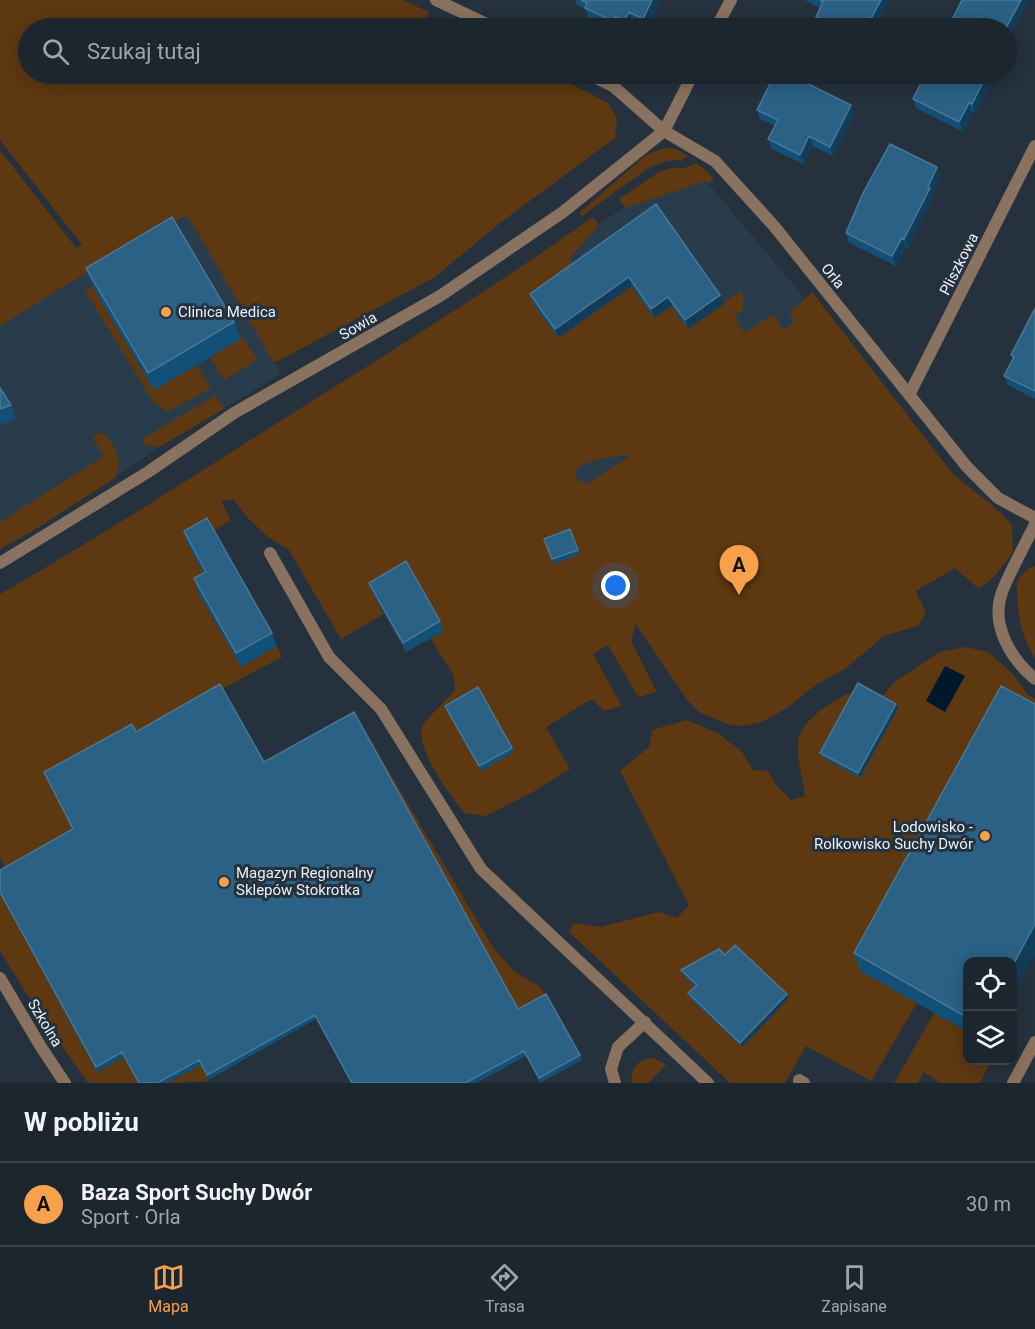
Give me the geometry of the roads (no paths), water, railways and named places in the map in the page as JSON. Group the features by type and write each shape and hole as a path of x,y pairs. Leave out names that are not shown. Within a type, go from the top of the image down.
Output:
{"street":[{"path":"436,0 474,18"},
{"path":"721,18 731,0"},
{"name":"Orla","path":"609,84 664,132 715,161 774,226 975,475 998,498 1035,518"},
{"name":"Sowia","path":"0,563 148,472 234,413 440,296 563,212 664,132 688,84"},
{"name":"Pliszkowa","path":"909,395 1035,146"},
{"path":"1035,524 1001,594 999,623 1006,644 1025,671 1035,679"},
{"path":"270,552 329,657 381,709 481,869 708,1083"},
{"name":"Szkolna","path":"0,978 65,1083"},
{"path":"615,1083 611,1069 618,1047 645,1022"},
{"path":"1014,1083 1035,1042"}],"place":[{"name":"Clinica Medica","path":"166,312"},
{"name":"Baza Sport Suchy Dwór","path":"739,595"},
{"name":"Lodowisko - Rolkowisko Suchy Dwór","path":"985,836"},
{"name":"Magazyn Regionalny Sklepów Stokrotka","path":"224,882"}]}
